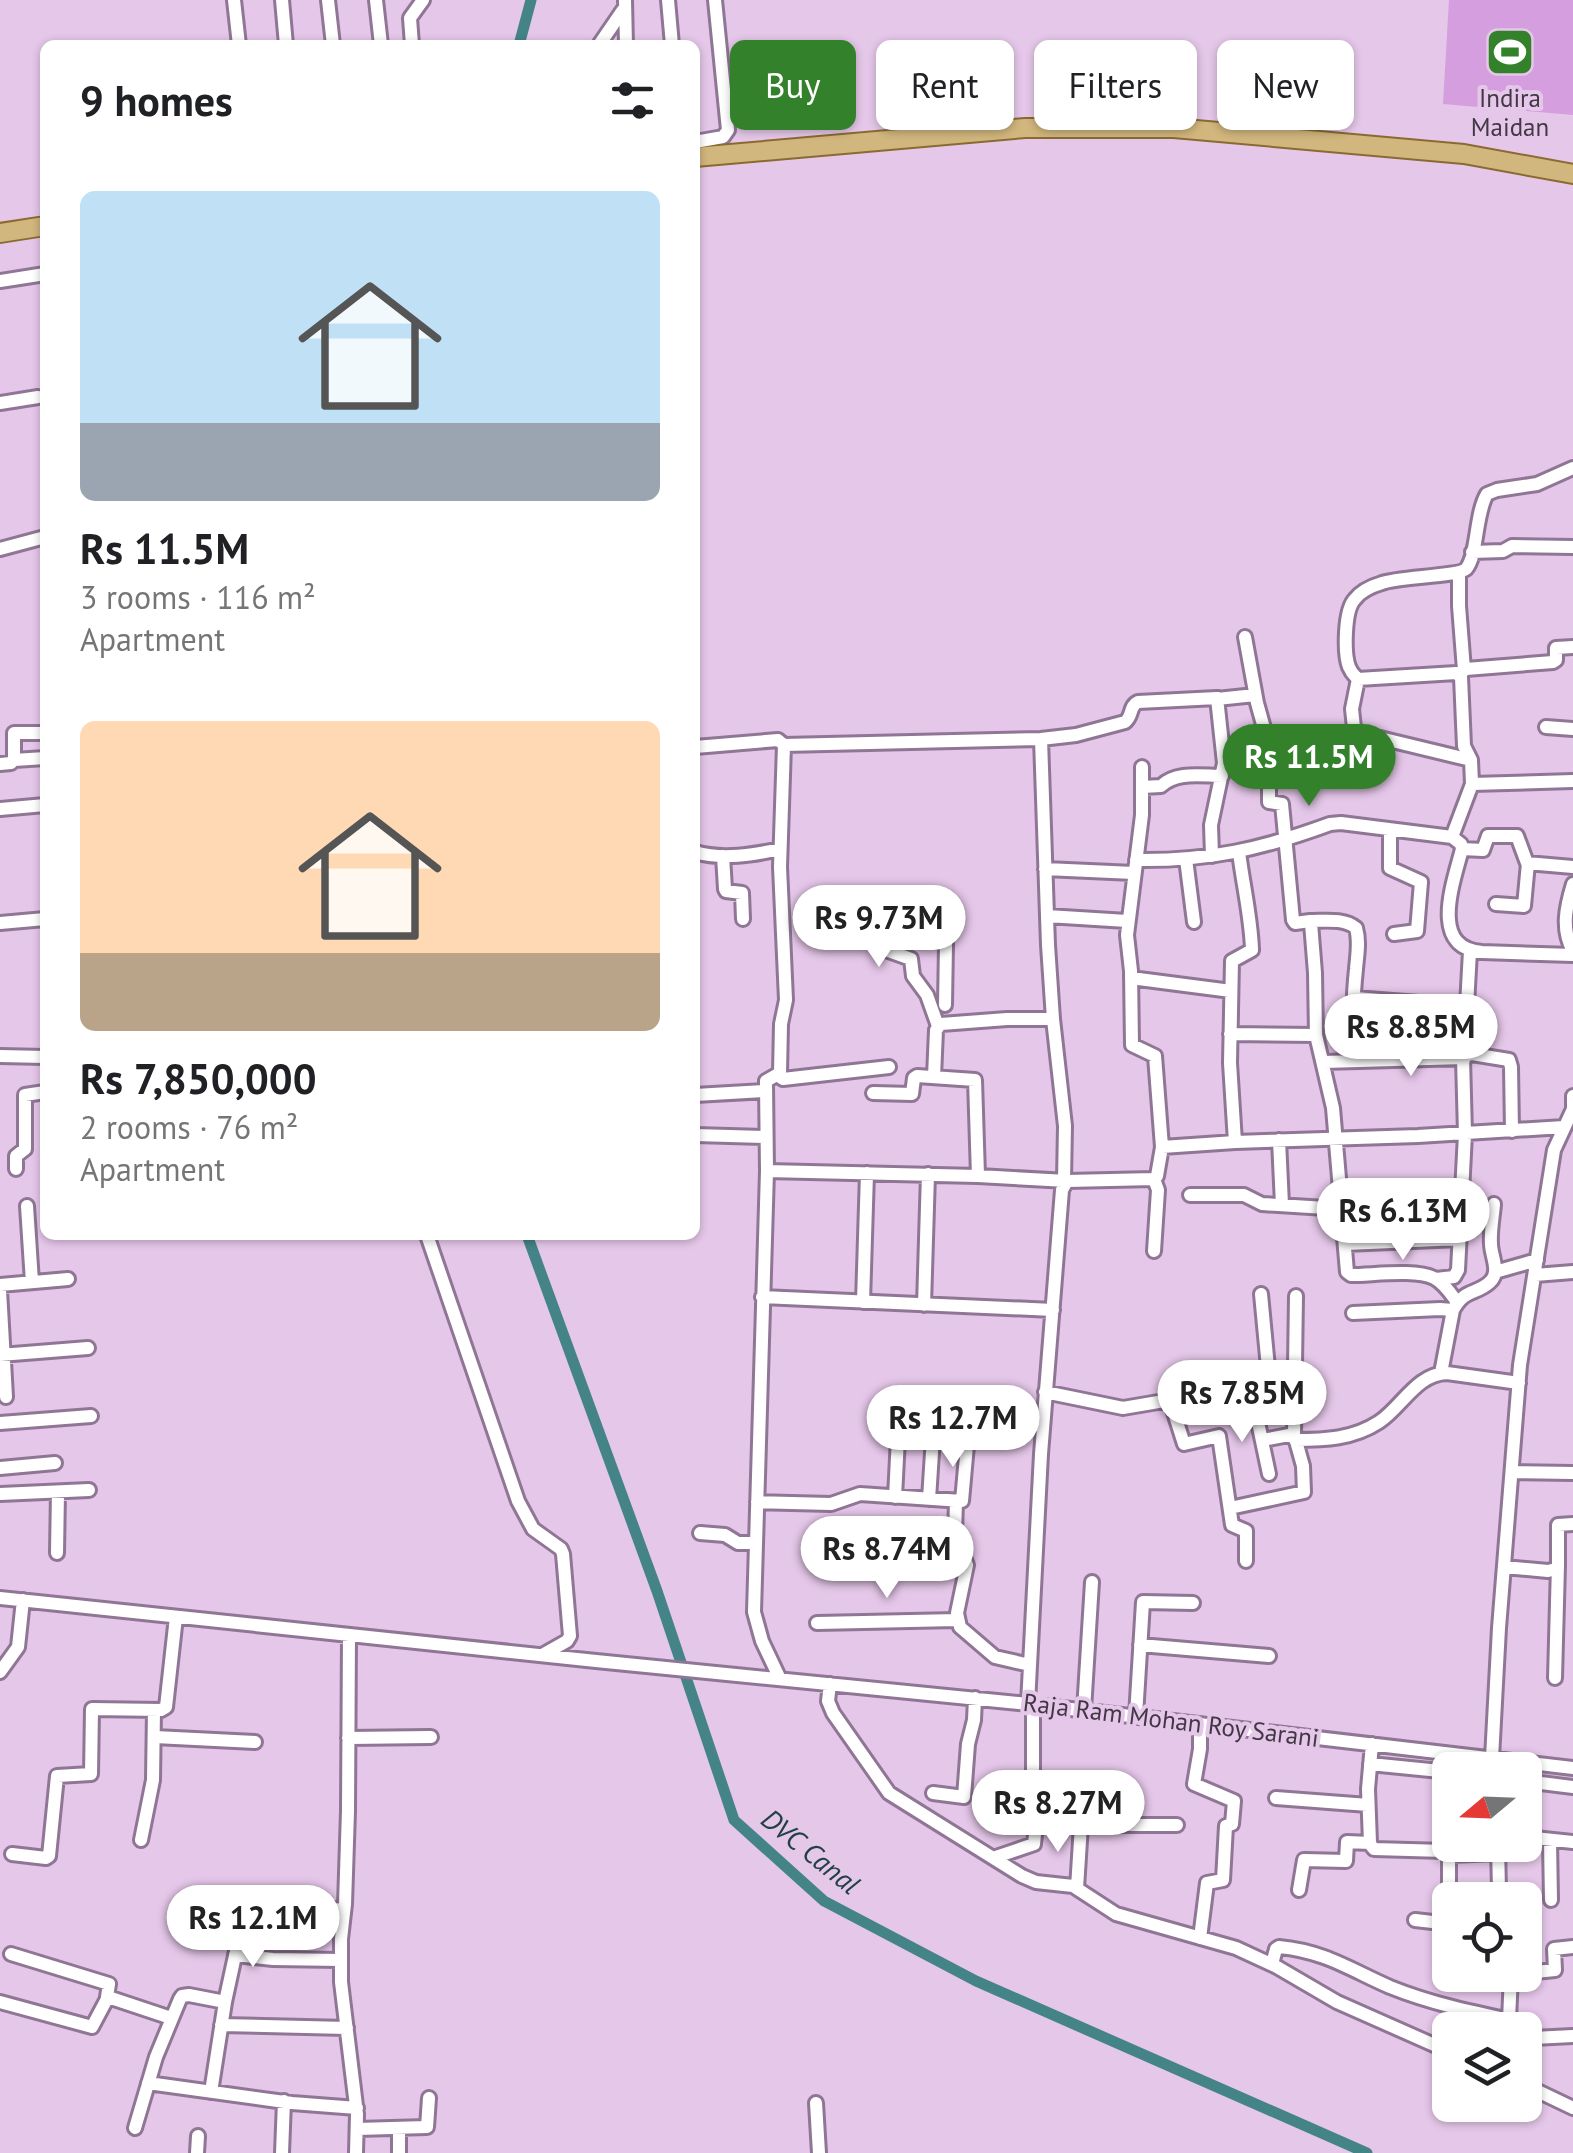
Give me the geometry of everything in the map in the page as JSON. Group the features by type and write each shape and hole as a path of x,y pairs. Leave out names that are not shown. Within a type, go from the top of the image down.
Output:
{"main road":[{"path":"700,157 1025,128 1174,128 1464,154 1573,174"},
{"path":"0,233 40,227"}],"street":[{"path":"234,0 238,40"},
{"path":"282,0 286,40"},
{"path":"328,0 332,40"},
{"path":"376,0 380,40"},
{"path":"412,40 410,18 423,0"},
{"path":"668,0 672,40"},
{"path":"700,141 718,139 727,135 728,130 715,0"},
{"path":"602,40 625,4"},
{"path":"625,4 626,40"},
{"path":"0,282 40,275"},
{"path":"0,403 38,397"},
{"path":"1355,737 1352,709 1358,680 1347,659 1347,618 1354,598 1400,578 1459,573 1467,567 1487,494 1537,484 1573,468"},
{"path":"0,550 40,538"},
{"path":"1472,552 1503,551 1515,546 1573,547"},
{"path":"1452,837 1472,784 1471,760 1464,746 1459,573"},
{"path":"1244,637 1270,746 1270,802 1282,804 1293,920 1340,921 1356,928 1356,1030 1366,1059"},
{"path":"1358,680 1553,662 1556,648 1573,647"},
{"path":"700,747 778,740 784,745 1041,740 1125,722 1138,702 1255,695"},
{"path":"1212,856 1212,812 1224,763 1218,699"},
{"path":"1546,727 1573,729"},
{"path":"40,734 14,733 7,762 40,759"},
{"path":"1311,738 1391,740 1471,760"},
{"path":"996,1857 1034,1844 1036,1825 1030,1665 1046,1392 1062,1190 1066,1180 1047,916 1041,740"},
{"path":"774,1678 754,1612 767,1171 766,1081 780,1073 781,1024 786,1000 780,849 784,745"},
{"path":"1142,768 1142,816 1127,921 1132,1045 1155,1056 1162,1147 1154,1179 1158,1190 1154,1251"},
{"path":"1142,787 1161,786 1175,777 1222,776"},
{"path":"1472,784 1573,781"},
{"path":"0,808 40,805"},
{"path":"1046,868 1135,867 1239,852 1330,824 1452,837 1462,849 1448,919 1458,942 1470,951 1573,954 1565,916 1573,884"},
{"path":"1390,830 1390,868 1421,882 1416,933 1394,934"},
{"path":"1462,849 1483,850 1488,836 1517,836 1528,864 1525,905 1496,904"},
{"path":"700,854 723,856 780,849"},
{"path":"1235,1142 1230,1034 1232,961 1252,950 1239,852"},
{"path":"723,856 726,890 742,893 744,919"},
{"path":"1186,859 1194,922"},
{"path":"1528,864 1573,867"},
{"path":"1047,916 1127,921"},
{"path":"0,923 40,919"},
{"path":"1310,921 1316,1035 1336,1138 1347,1272 1351,1275 1414,1274 1436,1279 1457,1275 1470,951"},
{"path":"884,942 886,950 911,959 912,976 927,995 938,1026 934,1078"},
{"path":"945,1006 946,944"},
{"path":"1131,978 1231,991"},
{"path":"1354,998 1444,1005"},
{"path":"938,1026 995,1019 1053,1019"},
{"path":"1230,1034 1316,1035"},
{"path":"1324,1062 1472,1054 1509,1060 1512,1131"},
{"path":"0,1056 40,1058"},
{"path":"777,1076 783,1079 888,1067"},
{"path":"874,1093 912,1094 916,1077 976,1081 978,1176"},
{"path":"700,1095 766,1091"},
{"path":"16,1168 17,1154 26,1150 25,1095 40,1093"},
{"path":"1492,1752 1519,1383 1554,1150 1572,1109 1573,1096"},
{"path":"1162,1147 1564,1127"},
{"path":"700,1135 766,1137"},
{"path":"1280,1140 1282,1205"},
{"path":"767,1171 1154,1179"},
{"path":"863,1302 867,1173"},
{"path":"924,1304 928,1174"},
{"path":"1190,1195 1244,1195 1258,1203 1342,1209"},
{"path":"1440,1373 1455,1306 1468,1293 1490,1282 1495,1272 1491,1243 1494,1204"},
{"path":"27,1206 32,1282"},
{"path":"429,1240 518,1501 533,1530 563,1554 570,1636 542,1656"},
{"path":"1344,1244 1460,1240"},
{"path":"1495,1272 1536,1267 1573,1272"},
{"path":"6,1397 0,1287 68,1278"},
{"path":"1436,1279 1455,1306"},
{"path":"1261,1294 1269,1378"},
{"path":"1230,1508 1304,1492 1303,1466 1294,1437 1296,1296"},
{"path":"762,1298 1053,1310"},
{"path":"1353,1313 1455,1306"},
{"path":"2,1355 88,1348"},
{"path":"1171,1403 1210,1390 1293,1374"},
{"path":"1262,1440 1333,1439 1367,1429 1435,1374 1519,1383"},
{"path":"1046,1392 1123,1408 1168,1400 1184,1444 1219,1436 1233,1527 1246,1531 1246,1561"},
{"path":"1255,1408 1269,1474"},
{"path":"0,1423 91,1416"},
{"path":"757,1502 831,1504 860,1494 964,1500 968,1434"},
{"path":"895,1496 898,1438"},
{"path":"929,1499 933,1438"},
{"path":"0,1468 54,1463"},
{"path":"1512,1472 1573,1473"},
{"path":"0,1494 89,1490"},
{"path":"57,1553 58,1492"},
{"path":"956,1501 954,1534 967,1565 958,1620 964,1632 995,1657 1030,1665"},
{"path":"1555,1678 1558,1524 1573,1524"},
{"path":"700,1533 724,1535 736,1543 755,1543"},
{"path":"1504,1567 1553,1571 1558,1565"},
{"path":"1084,1710 1092,1582"},
{"name":"Raja Ram Mohan Roy Sarani","path":"0,1598 975,1698 1441,1752"},
{"path":"0,1672 18,1648 24,1600"},
{"path":"1136,1716 1143,1602 1193,1603"},
{"path":"12,1854 48,1856 57,1776 90,1775 93,1708 166,1707 176,1617"},
{"path":"816,1624 958,1620"},
{"path":"349,1635 341,1960 356,2108 356,2153"},
{"path":"1140,1646 1269,1656"},
{"path":"830,1684 828,1701 833,1713 884,1788 1036,1882 1077,1888 1116,1914 1236,1948 1337,2002 1432,2044"},
{"path":"932,1793 964,1797 975,1698"},
{"path":"141,1840 154,1780 154,1710"},
{"path":"1200,1724 1194,1784 1234,1801 1232,1824 1226,1826 1223,1880 1208,1883 1200,1938"},
{"path":"154,1737 255,1742"},
{"path":"348,1738 430,1737"},
{"path":"1372,1744 1370,1844 1374,1849 1432,1850"},
{"path":"1370,1764 1432,1770"},
{"name":"Raja Ram Mohan Roy Sarani","path":"1542,1764 1573,1768"},
{"path":"1542,1782 1573,1787"},
{"path":"1276,1798 1368,1804"},
{"path":"1077,1888 1081,1824"},
{"path":"1036,1825 1177,1825"},
{"path":"1542,1840 1573,1842"},
{"path":"1550,1842 1551,1900"},
{"path":"1299,1890 1304,1860 1345,1862 1346,1843 1370,1844"},
{"path":"210,2092 244,1908 250,1902 344,1910"},
{"path":"1416,1920 1432,1922"},
{"path":"1542,1971 1555,1970 1554,1948 1573,1947"},
{"path":"1272,1964 1278,1948 1295,1949 1349,1966 1432,2001 1477,2012"},
{"path":"0,2002 92,2027 110,1984 11,1954"},
{"path":"235,1955 341,1960"},
{"path":"107,1996 172,2018"},
{"path":"135,2128 182,1996 224,2002"},
{"path":"221,2025 347,2028"},
{"path":"1542,2038 1573,2036"},
{"path":"148,2083 356,2108"},
{"path":"1542,2093 1573,2108"},
{"path":"356,2129 428,2126 429,2098"},
{"path":"282,2153 284,2102"},
{"path":"816,2103 819,2153"},
{"path":"398,2128 399,2153"},
{"path":"198,2136 198,2153"}],"shaded area":[{"name":"Indira Maidan","path":"1449,0 1573,0 1573,115 1443,104"}],"waterway":[{"name":"DVC Canal","path":"520,40 531,0"},
{"name":"DVC Canal","path":"529,1240 657,1591 734,1820 824,1901 976,1981 1367,2153"}],"place":[{"name":"Indira Maidan","path":"1510,52"}]}
